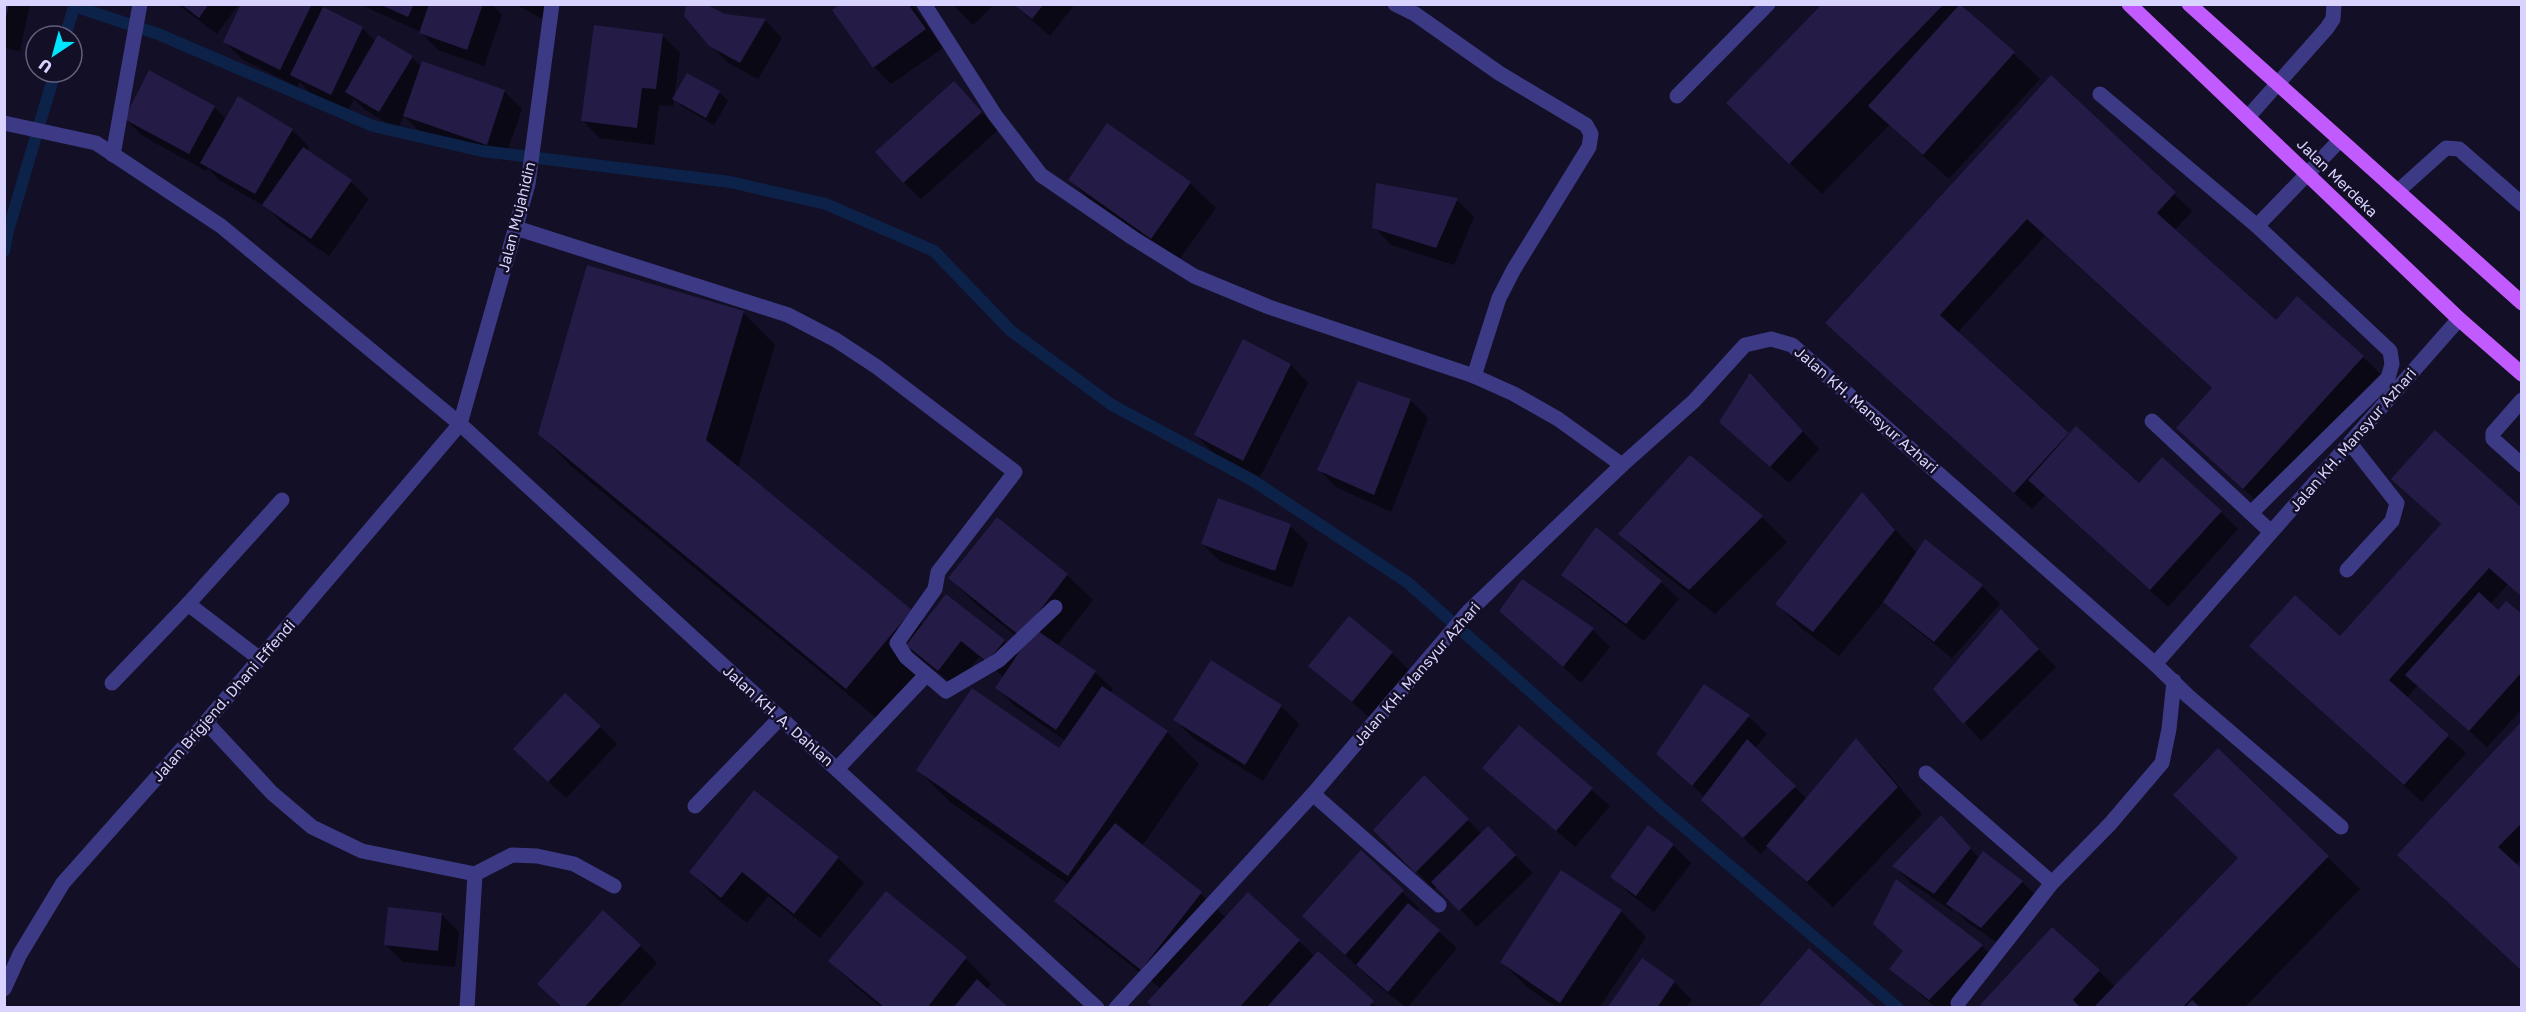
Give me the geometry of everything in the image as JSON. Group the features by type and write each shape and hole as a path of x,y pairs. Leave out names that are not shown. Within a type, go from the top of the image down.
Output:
{"main road":[{"name":"Jalan Merdeka","path":"2129,4 2459,319 2522,374"},
{"name":"Jalan Merdeka","path":"2189,4 2522,303"}],"street":[{"path":"113,155 140,4"},
{"name":"Jalan Mujahidin","path":"460,424 528,184 552,4"},
{"path":"924,4 994,115 1041,175 1133,238 1194,276 1269,307 1474,376 1514,394 1558,419 1622,465"},
{"path":"1395,4 1415,14 1499,73 1586,125 1591,134 1589,147 1514,269 1499,298 1474,376"},
{"path":"1677,96 1768,4"},
{"path":"2247,117 2327,28 2333,19 2334,4"},
{"path":"2100,94 2257,226 2390,351 2392,363 2388,378 2252,513"},
{"name":"Jalan KH. A. Dahlan","path":"4,123 96,143 221,226 460,424 1097,1008"},
{"path":"2257,226 2340,140"},
{"path":"2397,191 2446,148 2452,147 2459,149 2522,204"},
{"path":"516,228 788,315 836,340 877,367 1015,472 938,572 934,588 897,643 906,657 946,691 999,660 1055,607"},
{"name":"Jalan KH. Mansyur Azhari","path":"1116,1008 1313,794 1467,612 1694,400 1745,345 1770,339 1792,345 2155,664 2459,319"},
{"path":"2522,400 2493,433 2493,439 2522,465"},
{"path":"2152,421 2271,532"},
{"name":"Jalan Brigjend. Dhani Effendi","path":"4,989 20,954 63,883 206,722 460,424"},
{"path":"2347,570 2392,521 2397,503 2350,443"},
{"path":"112,683 188,604 282,500"},
{"path":"188,604 260,659"},
{"path":"2155,664 2188,696 2341,827"},
{"path":"837,769 926,675"},
{"path":"1958,1003 2052,883 2110,824 2162,763 2169,729 2174,681"},
{"path":"695,806 780,718"},
{"path":"206,722 272,793 312,827 362,851 475,874 512,855 537,856 574,864 614,885"},
{"path":"1926,773 2052,883"},
{"path":"1313,794 1439,905"},
{"path":"467,1008 475,874"}],"building":[{"path":"4,4 9,4 5,21 4,21"},
{"path":"181,4 209,4 199,18"},
{"path":"241,4 312,4 280,70 223,42"},
{"path":"379,4 414,4 408,17"},
{"path":"429,4 483,4 467,50 419,33"},
{"path":"840,4 908,4 926,29 873,68 832,10"},
{"path":"1013,4 1044,4 1032,19"},
{"path":"1822,4 1944,4 1789,164 1726,103"},
{"path":"1960,4 2015,52 1923,155 1868,106"},
{"path":"686,5 707,5 725,14 766,19 740,63 709,46 684,16"},
{"path":"323,7 363,27 331,95 290,75"},
{"path":"594,25 663,34 656,89 642,88 637,128 581,121"},
{"path":"378,35 413,56 379,112 345,92"},
{"path":"422,61 505,90 487,145 403,116"},
{"path":"149,70 215,106 189,154 124,119"},
{"path":"687,73 720,91 706,118 672,99"},
{"path":"2051,75 2176,192 2157,213 2276,320 2297,296 2364,356 2243,489 2176,428 2212,388 2027,219 1940,315 2069,433 2014,493 1825,323"},
{"path":"954,81 982,112 903,183 875,152"},
{"path":"238,96 293,129 255,194 200,163"},
{"path":"1107,123 1191,182 1151,239 1068,180"},
{"path":"303,147 352,180 311,239 262,205"},
{"path":"1376,183 1458,198 1436,248 1372,228"},
{"path":"587,265 744,311 706,440 912,610 846,689 538,434"},
{"path":"1243,339 1291,364 1243,461 1194,435"},
{"path":"1750,373 1803,431 1770,467 1719,422"},
{"path":"1358,381 1411,399 1374,495 1317,470"},
{"path":"2076,426 2139,483 2162,457 2222,511 2150,590 2028,480"},
{"path":"2435,430 2522,508 2522,597 2489,568 2389,680 2449,735 2404,785 2249,646 2295,595 2340,636 2441,524 2391,479"},
{"path":"1690,455 1763,516 1689,590 1618,534"},
{"path":"1862,492 1895,530 1813,632 1775,604"},
{"path":"1218,498 1291,524 1275,571 1201,544"},
{"path":"997,517 1068,574 1020,636 948,578"},
{"path":"1596,527 1662,581 1626,624 1561,575"},
{"path":"1925,539 1983,585 1934,642 1883,602"},
{"path":"1522,579 1594,628 1563,667 1499,611"},
{"path":"2479,592 2498,610 2506,601 2522,614 2522,672 2469,731 2405,675"},
{"path":"946,594 1005,640 987,662 961,641 938,671 906,645"},
{"path":"2001,609 2039,649 1963,724 1933,689"},
{"path":"1349,616 1393,652 1352,702 1308,666"},
{"path":"1035,629 1096,671 1056,730 995,688"},
{"path":"1211,660 1282,705 1245,765 1173,720"},
{"path":"1704,684 1750,715 1692,786 1656,754"},
{"path":"1102,686 1168,731 1068,876 916,770 972,688 1059,748"},
{"path":"565,693 601,726 548,782 513,749"},
{"path":"2522,721 2522,823 2498,847 2522,869 2522,971 2397,855"},
{"path":"1519,725 1593,788 1556,831 1482,768"},
{"path":"1856,738 1898,787 1807,882 1766,846"},
{"path":"1747,739 1796,786 1743,838 1701,800"},
{"path":"2218,748 2329,856 2182,1008 2093,1008 2238,858 2173,795"},
{"path":"1424,775 1469,819 1415,873 1373,830"},
{"path":"754,790 839,857 794,914 742,872 721,898 689,872"},
{"path":"1941,815 1971,848 1934,894 1892,866"},
{"path":"1115,823 1202,892 1141,970 1054,901"},
{"path":"1648,825 1674,844 1636,896 1610,877"},
{"path":"1488,826 1516,855 1459,911 1431,882"},
{"path":"1361,850 1404,890 1345,955 1302,916"},
{"path":"1983,851 2023,881 1981,928 1946,904"},
{"path":"1561,870 1622,910 1560,1003 1500,962"},
{"path":"1896,879 1983,945 1929,1000 1889,969 1903,951 1873,924"},
{"path":"886,891 967,957 927,1008 885,1008 828,961"},
{"path":"1248,892 1300,940 1239,1008 1154,1008 1147,1002"},
{"path":"1408,903 1440,930 1388,992 1356,965"},
{"path":"388,907 442,913 438,951 384,945"},
{"path":"603,910 641,945 584,1008 563,1008 537,984"},
{"path":"2052,927 2100,970 2073,1000 2081,1008 1983,1008 1980,1005"},
{"path":"1809,948 1877,1008 1757,1008"},
{"path":"1318,951 1374,1001 1368,1008 1266,1008"},
{"path":"1642,958 1675,981 1657,1008 1607,1008"},
{"path":"977,979 1009,1008 953,1008"},
{"path":"2192,1000 2201,1008 2185,1008"}],"waterway":[{"path":"69,24 75,4"},
{"path":"74,6 158,34 373,126 482,151 730,182 826,204 934,251 1011,331 1112,405 1252,480 1407,582 1663,809 1898,1008"},
{"path":"4,251 51,84"}]}
